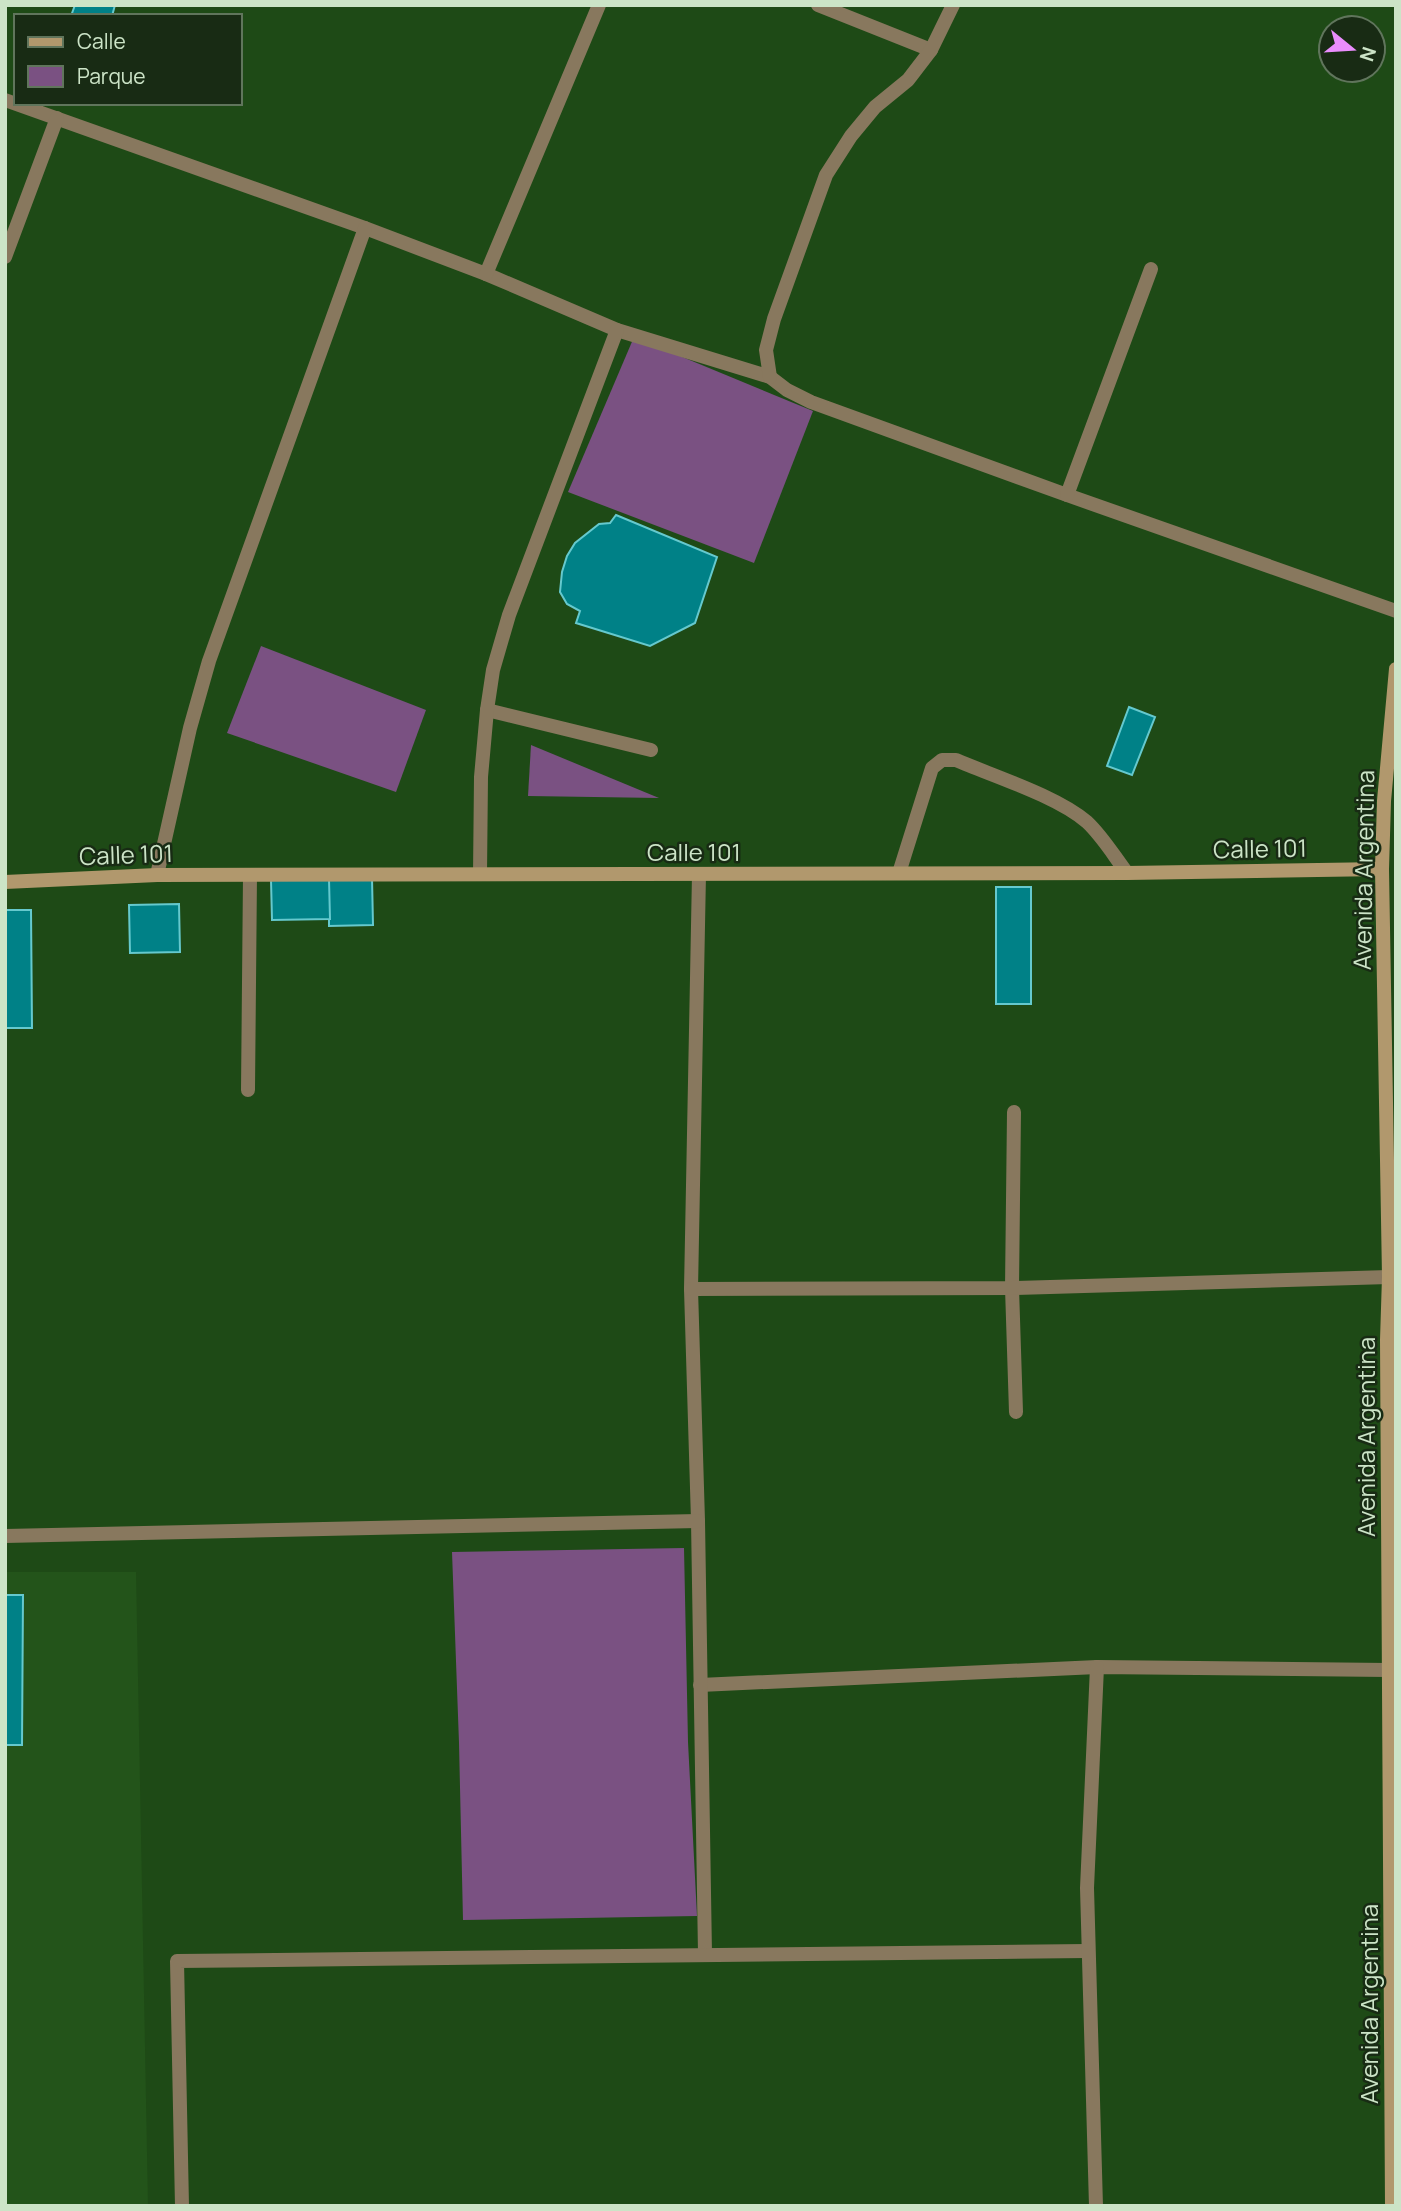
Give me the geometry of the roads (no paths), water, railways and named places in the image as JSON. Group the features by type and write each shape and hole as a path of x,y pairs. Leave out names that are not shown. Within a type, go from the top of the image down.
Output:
{"main road":[{"name":"Avenida Argentina","path":"1392,2206 1387,1340 1391,1117 1389,901 1382,869 1390,802 1396,669"},
{"name":"Calle 101","path":"5,882 157,875 1127,873 1382,869"}],"street":[{"path":"486,274 599,5"},
{"path":"818,5 931,50"},
{"path":"770,377 766,350 774,319 826,175 851,136 876,107 908,80 931,50 953,5"},
{"path":"19,105 365,228 486,274 617,330 770,377 811,402 1396,611"},
{"path":"5,257 57,118"},
{"path":"157,875 190,728 209,661 365,228"},
{"path":"1067,495 1151,269"},
{"path":"480,874 481,777 493,670 509,615 617,330"},
{"path":"487,710 651,750"},
{"path":"899,873 932,768 942,760 956,760 1062,805 1098,834 1127,873"},
{"path":"699,874 691,1289 698,1521 705,1954"},
{"path":"248,1090 250,875"},
{"path":"1014,1112 1012,1288 1016,1412"},
{"path":"691,1289 1012,1288 1389,1277"},
{"path":"5,1536 698,1521"},
{"path":"1096,2206 1087,1888 1097,1667"},
{"path":"700,1685 1097,1667 1388,1670"},
{"path":"182,2206 177,1961 1087,1951"}]}
